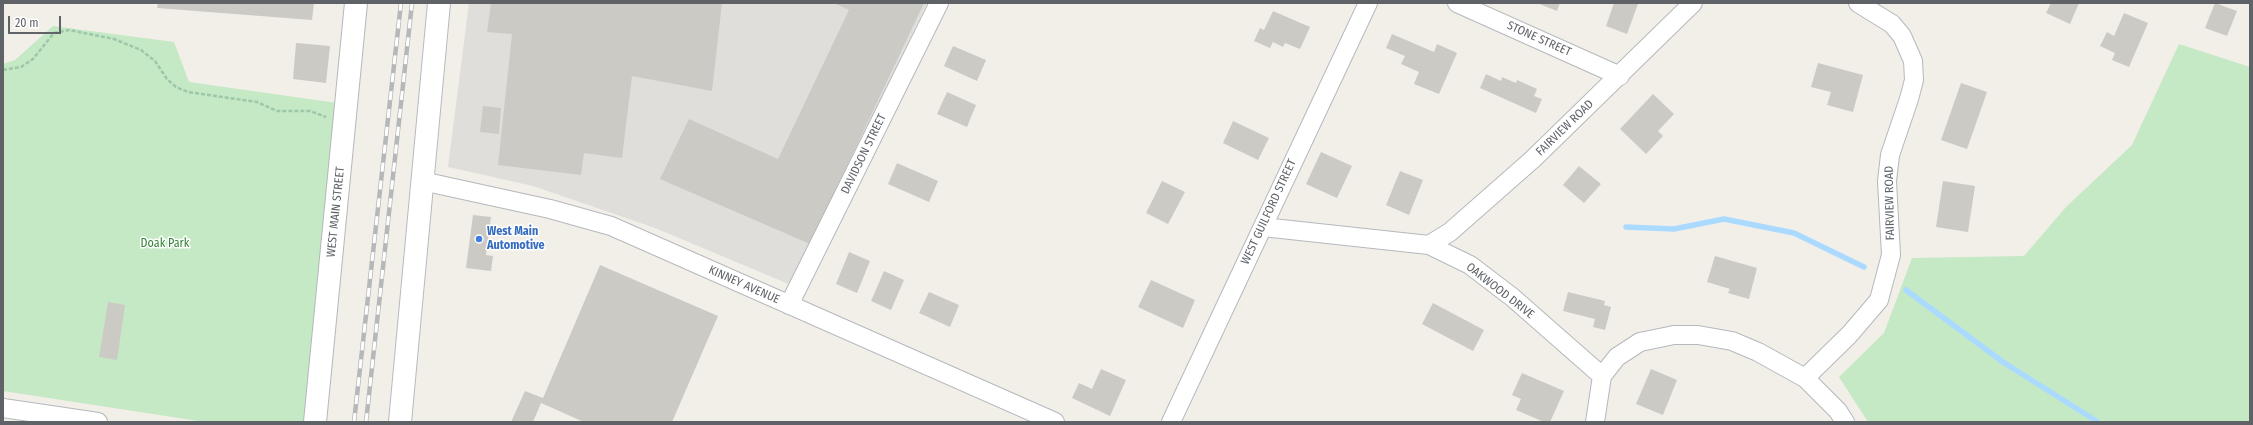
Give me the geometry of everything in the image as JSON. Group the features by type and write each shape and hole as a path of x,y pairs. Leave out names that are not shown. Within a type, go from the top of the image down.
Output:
{"street":[{"name":"WEST MAIN STREET","path":"315,422 356,3"},
{"path":"400,422 440,3"},
{"name":"DAVIDSON STREET","path":"789,306 939,3"},
{"name":"WEST GUILFORD STREET","path":"1171,422 1368,3"},
{"name":"STONE STREET","path":"1457,3 1620,76"},
{"name":"FAIRVIEW ROAD","path":"1429,245 1450,232 1533,159 1620,76 1693,3"},
{"name":"FAIRVIEW ROAD","path":"1805,378 1849,335 1879,300 1891,255 1887,181 1890,155 1909,100 1914,80 1913,61 1902,36 1892,24 1858,3"},
{"name":"KINNEY AVENUE","path":"422,181 550,209 611,226 789,306 1055,422"},
{"name":"OAKWOOD DRIVE","path":"1263,227 1429,245 1470,265 1512,297 1602,376"},
{"path":"1596,422 1602,376 1617,357 1640,342 1674,335 1698,335 1732,341 1758,352 1805,378 1838,411 1845,422"},
{"path":"3,408 98,422"}],"path":[{"path":"3,70 21,67 33,59 54,33 69,30 89,33 114,39 141,50 156,61 167,79 176,88 188,92 257,102 277,111 310,111 344,126"}],"shaded area":[{"path":"469,3 927,3 791,285 655,228 533,186 448,167"}],"green space":[{"name":"Doak Park","path":"53,26 174,42 189,82 337,103 315,422 205,422 3,391 3,64 15,60"},
{"path":"2179,44 2250,67 2250,422 1868,422 1839,377 1884,333 1912,258 2024,256 2066,207 2132,145"}],"building":[{"path":"158,3 314,3 312,20 157,8"},
{"path":"491,3 722,3 712,91 632,76 622,158 584,153 581,175 498,165 512,34 487,32"},
{"path":"834,3 924,3 810,244 660,179 689,119 778,159 849,10"},
{"path":"1537,3 1560,3 1557,11"},
{"path":"1614,3 1638,4 1627,34 1606,26"},
{"path":"2051,3 2079,3 2070,24 2046,13"},
{"path":"2215,3 2237,11 2227,36 2205,28"},
{"path":"1273,11 1310,27 1300,49 1285,43 1283,47 1273,42 1270,48 1254,41 1260,28 1264,30"},
{"path":"2124,13 2148,23 2129,67 2112,60 2115,53 2100,46 2107,32 2114,36"},
{"path":"1392,34 1434,52 1437,44 1457,53 1439,94 1414,84 1419,72 1401,64 1405,56 1386,48"},
{"path":"296,43 330,46 326,83 293,79"},
{"path":"953,46 986,60 977,81 944,66"},
{"path":"1818,63 1863,75 1853,112 1827,105 1831,92 1811,87"},
{"path":"1486,74 1501,81 1502,77 1516,83 1517,80 1537,89 1534,96 1542,99 1536,113 1480,88"},
{"path":"1961,83 1987,92 1967,149 1941,140"},
{"path":"947,92 976,105 967,127 937,114"},
{"path":"1653,94 1674,114 1658,131 1663,136 1646,154 1620,129"},
{"path":"483,106 501,108 499,134 480,132"},
{"path":"1233,121 1269,138 1258,160 1223,143"},
{"path":"1321,152 1352,166 1337,198 1306,184"},
{"path":"897,163 938,181 929,202 888,184"},
{"path":"1579,166 1601,184 1584,203 1563,185"},
{"path":"1400,171 1423,180 1409,215 1386,205"},
{"path":"1162,181 1185,192 1168,224 1146,213"},
{"path":"1943,181 1975,186 1968,232 1936,227"},
{"path":"473,215 491,217 486,255 493,256 491,271 466,268"},
{"path":"849,252 870,261 857,293 836,284"},
{"path":"1715,256 1757,268 1749,299 1728,293 1730,289 1707,282"},
{"path":"600,265 718,316 672,422 584,422 541,403 533,422 511,422 525,391 543,398"},
{"path":"884,271 904,280 891,310 871,301"},
{"path":"1151,280 1195,300 1183,328 1138,307"},
{"path":"929,292 959,305 950,327 919,313"},
{"path":"1568,292 1605,301 1604,305 1611,307 1605,330 1593,327 1595,319 1563,311"},
{"path":"108,302 125,305 117,360 99,357"},
{"path":"1433,303 1484,330 1473,351 1422,324"},
{"path":"1101,369 1126,380 1110,416 1072,398 1079,383 1092,389"},
{"path":"1651,369 1677,380 1663,415 1636,404"},
{"path":"1522,373 1564,391 1550,422 1544,422 1516,410 1521,399 1512,395"}],"waterway":[{"path":"1626,227 1674,229 1724,219 1794,233 1864,267"},
{"path":"1906,290 2003,362 2098,422"}],"railway":[{"path":"354,422 401,3"},
{"path":"366,422 412,3"}],"place":[{"name":"West Main Automotive","path":"479,239"}]}
